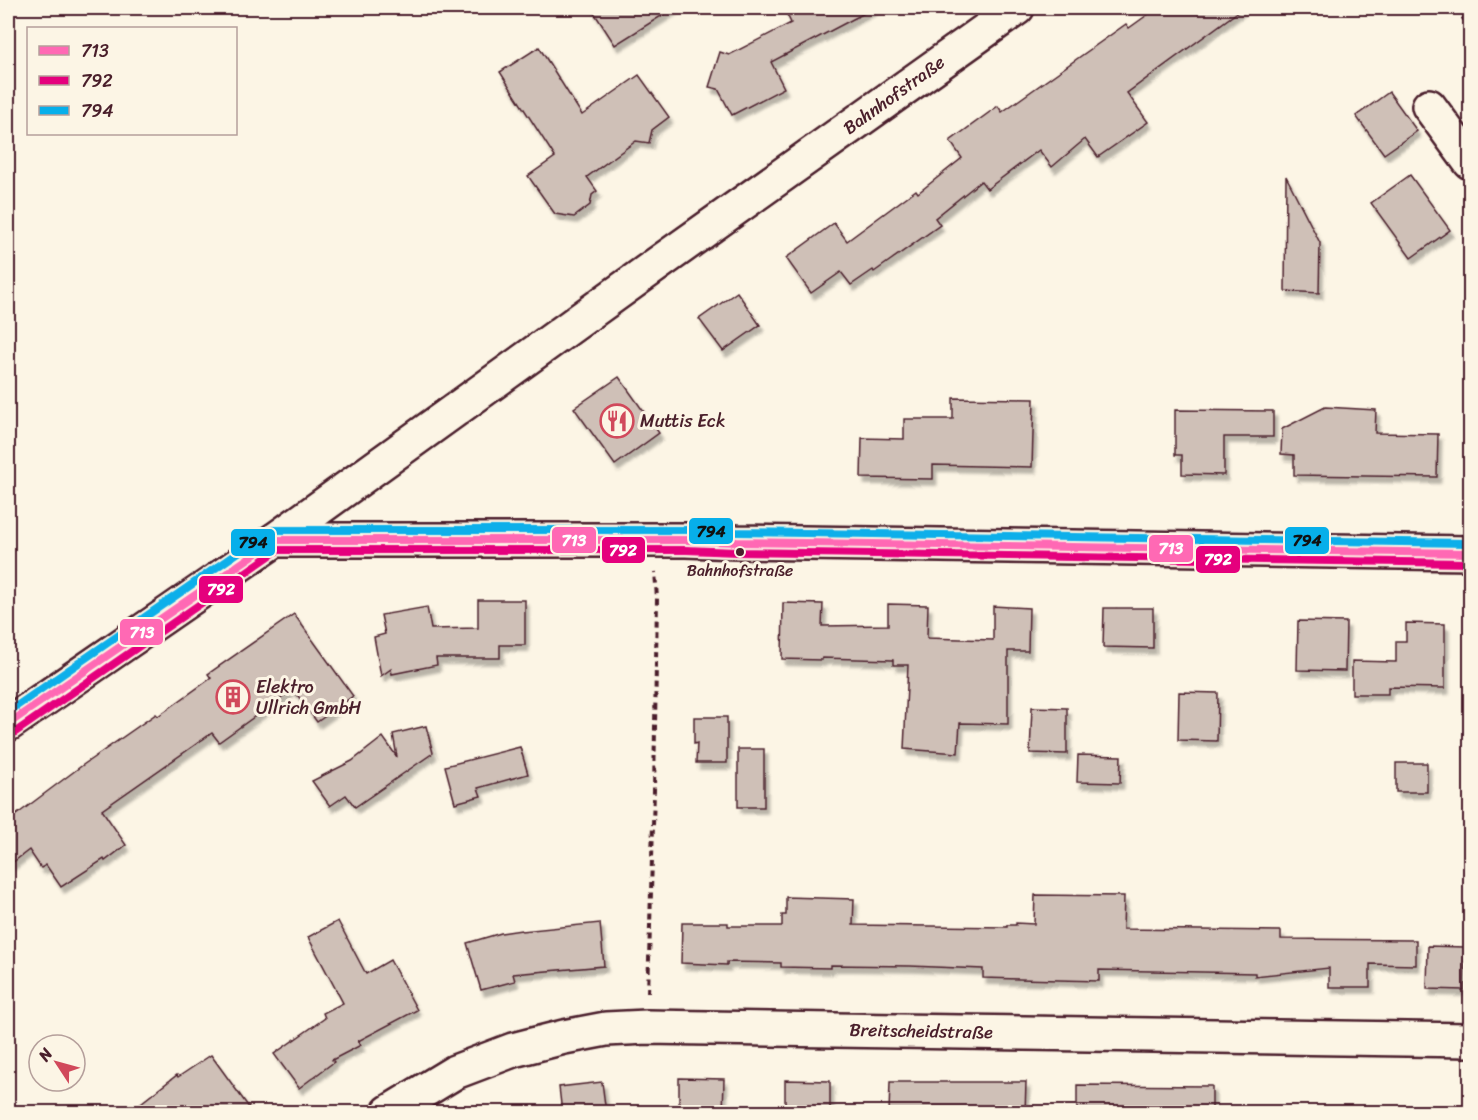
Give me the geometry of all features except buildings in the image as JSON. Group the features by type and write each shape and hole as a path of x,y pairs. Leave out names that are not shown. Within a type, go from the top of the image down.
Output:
{"street":[{"name":"Bahnhofstraße","path":"8,724 275,540 1017,8"},
{"path":"1429,106 1470,162"},
{"path":"275,540 686,540 1470,553"},
{"name":"Breitscheidstraße","path":"389,1113 455,1072 513,1050 606,1029 647,1027 1470,1040"}],"path":[{"path":"1462,20 1470,14"},
{"path":"647,1027 654,791 657,598 654,566 655,541"}],"transit line":[{"name":"794","path":"8,712 269,531 274,530 686,530 1470,543"},
{"name":"713","path":"275,540 686,540 1470,553"},
{"name":"713","path":"8,724 275,540"},
{"name":"792","path":"14,733 278,550 686,550 1470,563"}],"place":[{"name":"Muttis Eck","path":"617,421"},
{"name":"Bahnhofstraße","path":"740,552"},
{"name":"Elektro Ullrich GmbH","path":"233,697"}]}
